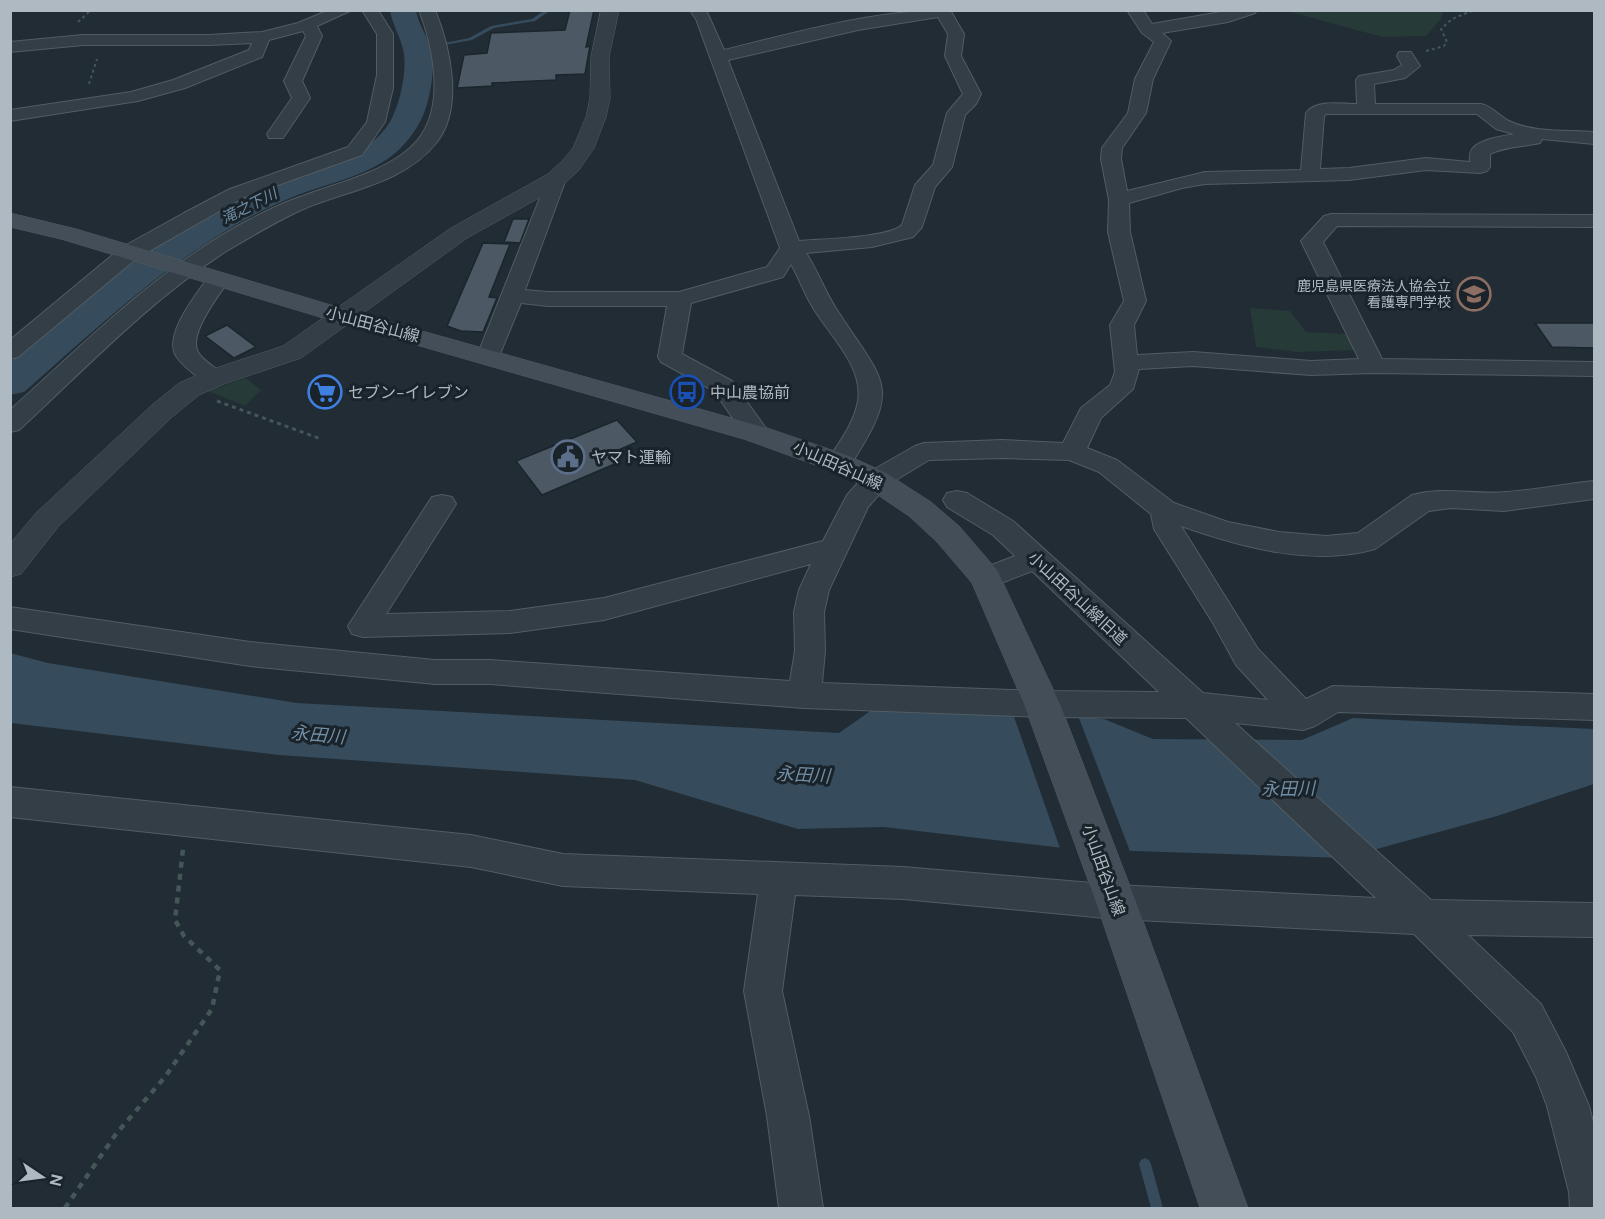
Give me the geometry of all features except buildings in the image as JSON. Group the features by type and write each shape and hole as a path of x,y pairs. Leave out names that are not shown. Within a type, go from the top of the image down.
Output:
{"main road":[{"name":"小山田谷山線","path":"10,220 68,234 342,316 757,434 839,463 876,480 927,515 948,534 986,578 1042,704 1116,902 1224,1209"}],"street":[{"path":"10,47 111,39 208,40 261,37 308,24 344,10"},
{"path":"10,352 132,254 191,216 237,193 355,151 366,139 378,117 385,82 386,36 370,10"},
{"path":"10,424 184,269 266,220 293,207 377,176 419,150 430,138 437,124 443,99 437,46 427,10"},
{"path":"10,566 47,520 162,411 201,384 292,352 459,233 556,179 571,165 583,148 596,117 600,98 600,57 610,10"},
{"path":"698,10 704,19 791,248 805,265 823,305 867,376 871,392 862,426 839,463"},
{"path":"1072,452 1090,414 1121,389 1127,372 1122,325 1135,301 1119,232 1119,200 1111,159 1112,148 1137,113 1144,79 1163,41 1148,30 1136,10"},
{"path":"1148,30 1228,16 1249,10"},
{"path":"718,57 832,29 888,18 942,11 956,34 953,56 972,94 970,100 956,113 942,167 925,185 912,227 906,232 872,241 791,248"},
{"path":"276,134 301,98 293,81 314,36 308,24"},
{"path":"10,116 132,97 190,79 256,53 261,37"},
{"path":"1366,110 1365,80 1399,74 1411,66 1405,56"},
{"path":"1310,175 1315,113 1323,110 1481,109 1503,125 1527,132 1591,141"},
{"path":"1119,200 1186,181 1217,177 1290,178 1349,174 1426,164 1473,168 1480,167 1480,150 1494,144 1523,139 1591,141"},
{"path":"489,356 556,179"},
{"path":"1374,366 1312,241 1331,220 1594,221"},
{"path":"512,295 548,299 680,299 775,272 791,248"},
{"path":"201,384 186,353 185,343 193,318 218,280"},
{"path":"680,299 669,357 723,386 757,434"},
{"path":"1125,363 1193,359 1311,368 1374,366 1594,369"},
{"path":"804,695 810,651 809,612 814,590 834,548 857,502 876,480 924,452 1002,448 1072,452 1108,466 1164,510 1224,531 1279,542 1326,546 1365,542 1422,502 1451,499 1504,502 1594,490"},
{"name":"小山田谷山線旧道","path":"957,500 1003,528 1192,705 1424,916"},
{"path":"442,504 363,626 510,622 604,609 834,548"},
{"path":"1164,510 1168,529 1224,616 1247,657 1303,717"},
{"path":"986,578 1036,559"},
{"path":"10,618 250,654 435,672 490,672 804,695 1042,704 1192,705 1303,717 1333,699 1594,707"},
{"path":"10,802 471,851 563,870 903,883 1116,902 1424,916 1594,920"},
{"path":"779,878 764,991 788,1116 801,1209"},
{"path":"1424,916 1527,1017 1552,1066 1568,1106 1591,1192 1592,1209"}],"path":[{"path":"1405,56 1444,46 1446,42 1441,29 1452,19 1473,10"},
{"path":"83,105 98,58 111,39"},
{"path":"201,384 321,439"},
{"path":"65,1209 116,1134 165,1077 212,1009 220,969 184,936 176,920 186,822"}],"green space":[{"path":"1441,10 1443,12 1440,20 1426,36 1382,37 1287,11"},
{"path":"1250,308 1290,311 1306,332 1347,334 1355,350 1297,352 1256,347"},
{"path":"246,378 261,390 245,406 208,391"}],"water":[{"name":"永田川","path":"10,653 48,663 297,703 839,733 876,707 1022,711 1104,719 1153,739 1302,740 1353,718 1594,729 1594,784 1497,816 1344,858 1072,849 884,827 798,829 635,780 279,755 11,723"}],"pier":[{"path":"1011,708 1077,713 1131,854 1061,851"}],"waterway":[{"name":"滝之下川","path":"10,383 136,278 203,231 275,192 366,160 395,137 411,107 417,77 418,53 403,10"},
{"path":"417,49 470,39 493,27 533,20 549,10"},
{"path":"1145,1164 1157,1208"}],"place":[{"name":"鹿児島県医療法人協会立 看護専門学校","path":"1474,294"},
{"name":"セブン-イレブン","path":"325,392"},
{"name":"中山農協前","path":"687,392"},
{"name":"ヤマト運輸","path":"568,457"}]}
